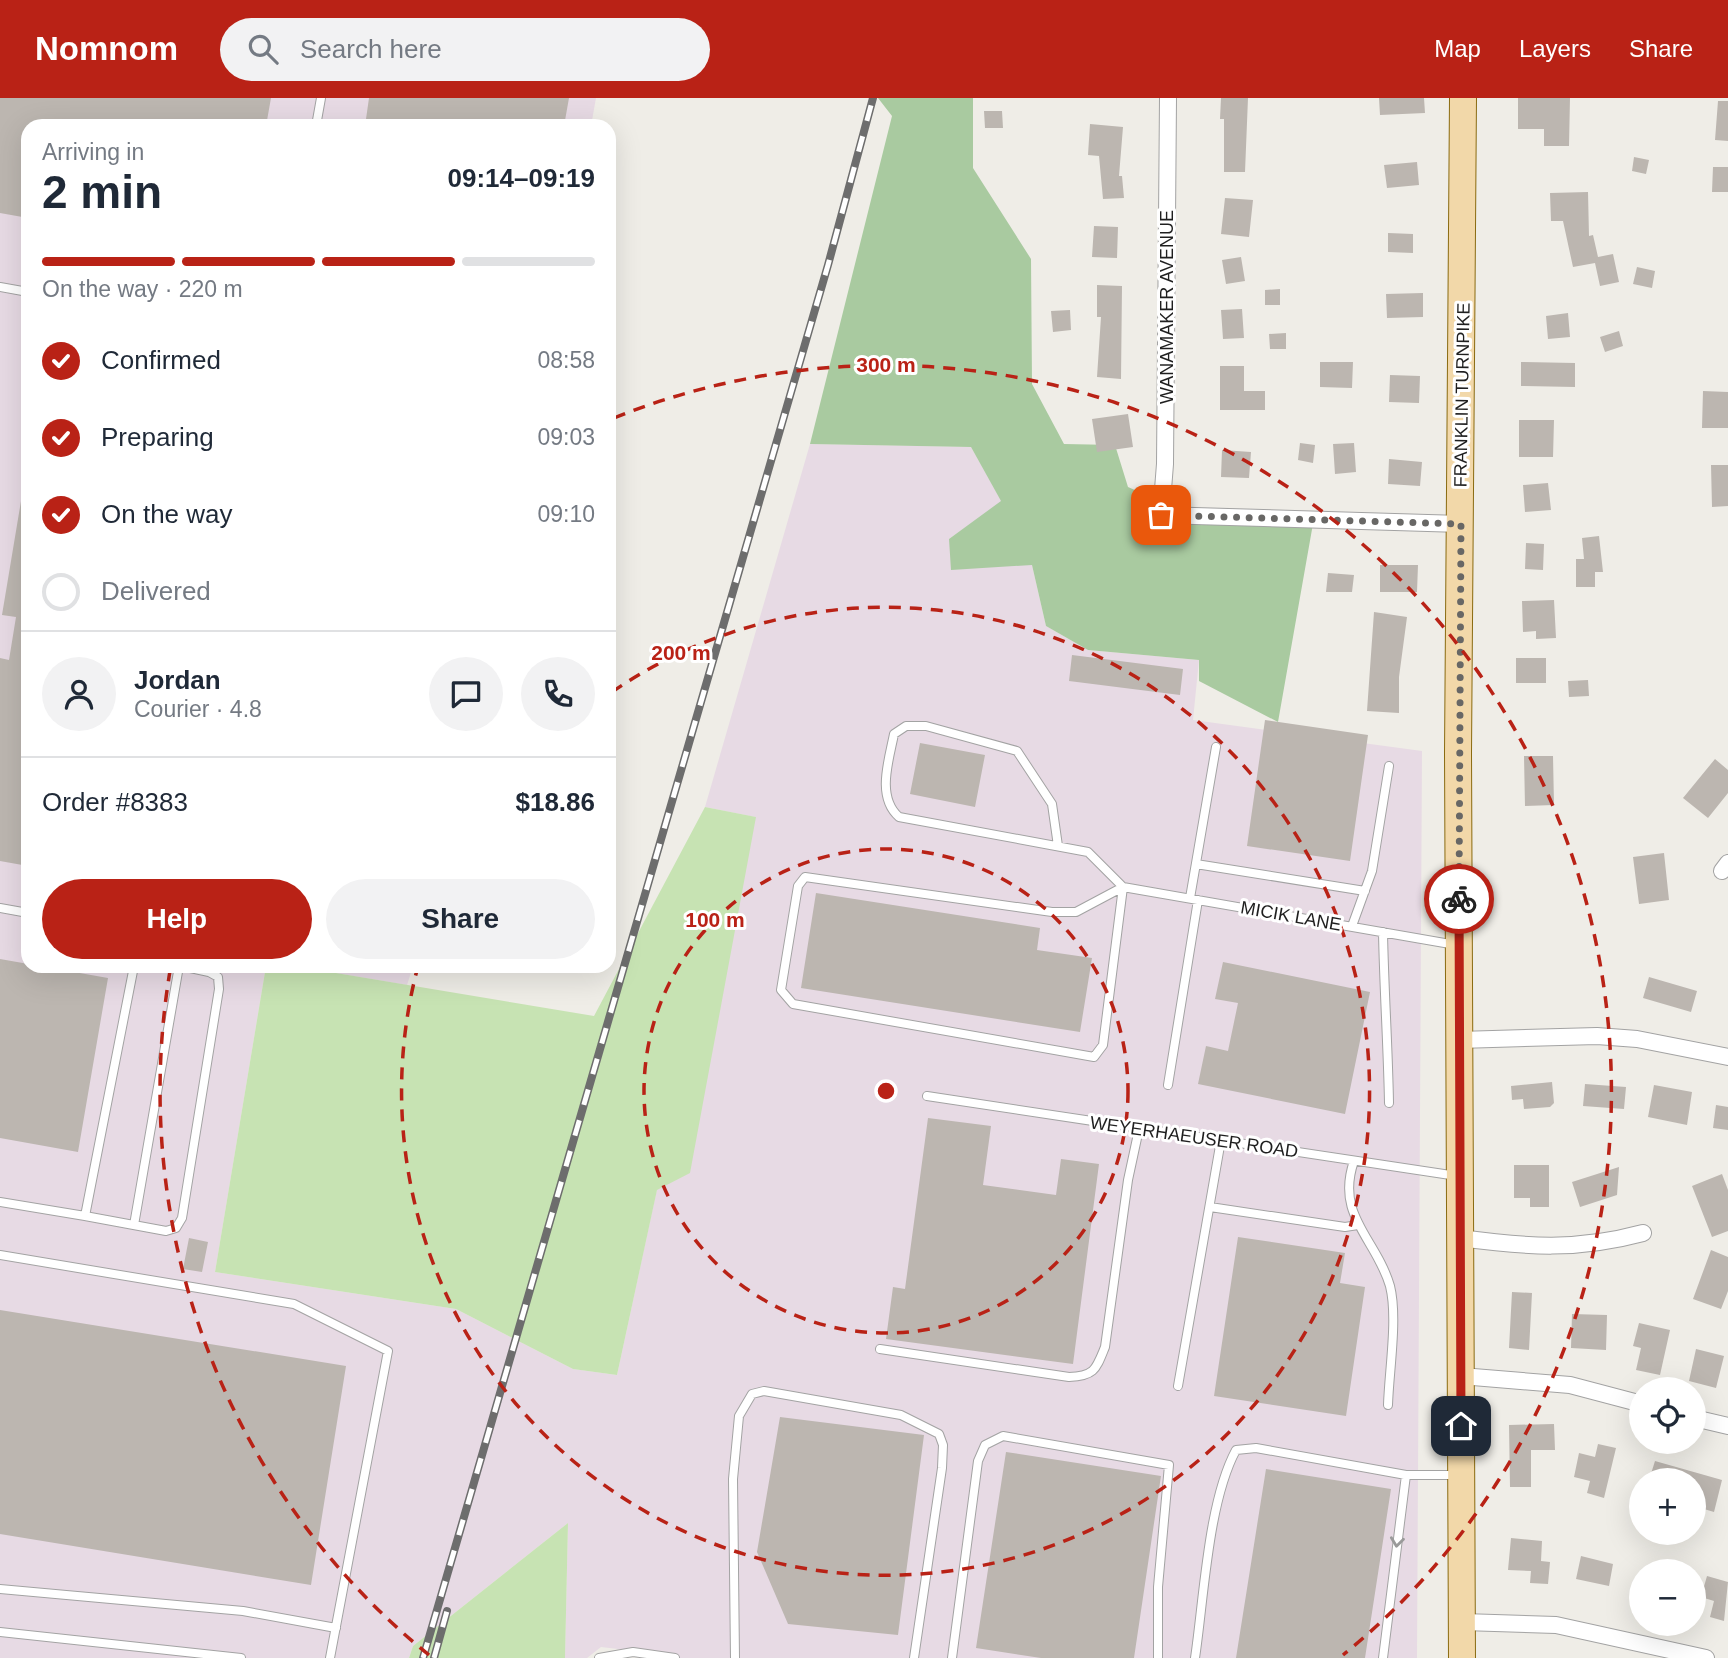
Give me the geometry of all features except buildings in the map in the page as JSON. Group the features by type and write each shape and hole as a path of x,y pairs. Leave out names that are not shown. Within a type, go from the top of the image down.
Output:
{"main road":[{"name":"FRANKLIN TURNPIKE","path":"1462,1658 1459,945 1463,98"}],"street":[{"name":"WANAMAKER AVENUE","path":"1168,98 1165,464 1161,515 1461,524"},
{"path":"1460,1040 1597,1036 1637,1039 1728,1057"},
{"path":"1460,1238 1534,1247 1601,1244 1643,1233"},
{"path":"1461,1376 1570,1385 1629,1401"},
{"path":"1706,1421 1728,1426"},
{"path":"1463,1622 1556,1625 1706,1658"}],"lane":[{"path":"317,119 321,98"},
{"path":"0,287 21,291"},
{"path":"1058,846 1052,804 1017,751 926,726 906,726 894,734 886,776 887,801 899,817 1088,852 1123,887"},
{"path":"1168,1085 1194,899 1196,864 1216,747"},
{"path":"1352,926 1372,871 1389,766"},
{"path":"1196,864 1365,891"},
{"path":"805,877 1052,912 1076,912 1123,887 1103,1045 1094,1057 793,1004 781,990 798,886 805,877"},
{"name":"MICIK LANE","path":"1123,887 1459,945"},
{"path":"0,908 21,912"},
{"path":"1383,932 1384,988 1388,1006 1389,1103"},
{"path":"85,1216 133,973"},
{"path":"134,1225 179,973"},
{"path":"0,1202 166,1231 176,1228 182,1218 219,989 218,977 212,973"},
{"name":"WEYERHAEUSER ROAD","path":"927,1096 1460,1177"},
{"path":"880,1349 1069,1377 1086,1377 1097,1367 1105,1347 1128,1180 1139,1129"},
{"path":"1178,1386 1221,1140"},
{"path":"1354,1161 1347,1181 1349,1203 1390,1286 1392,1312 1388,1405"},
{"path":"1210,1207 1345,1227 1358,1225"},
{"path":"0,1255 294,1304 387,1351 330,1658"},
{"path":"735,1658 733,1479 739,1416 752,1394 764,1391 901,1415 939,1434 943,1445 942,1468 914,1658"},
{"path":"952,1658 978,1461 985,1445 1003,1436 1169,1465 1158,1587 1158,1658"},
{"path":"1195,1658 1218,1500 1224,1471 1236,1450 1256,1448 1406,1475 1462,1475"},
{"path":"1382,1658 1406,1475"},
{"path":"0,1589 243,1611 336,1628"},
{"path":"0,1632 241,1658"},
{"path":"599,1658 633,1652 675,1658"}],"shaded area":[{"path":"0,98 596,98 592,119 21,119 21,973 265,973 215,1272 456,1309 573,1369 617,1375 657,1189 755,817 705,807 810,444 971,447 1002,502 949,539 1032,565 1046,626 1088,650 1199,660 1193,720 1422,751 1417,1658 661,1658 661,1654 601,1647 587,1658 565,1658 568,1523 413,1646 409,1658 0,1658"},
{"path":"336,973 411,973 407,985"}],"green space":[{"path":"878,98 973,98 973,168 1031,259 1032,384 1064,444 1115,445 1128,487 1182,511 1314,518 1278,722 1199,681 1199,660 1088,650 1046,626 1032,565 951,570 949,539 1001,501 971,447 810,444 892,116"},
{"path":"705,807 756,817 690,1173 657,1190 617,1375 573,1369 456,1309 215,1272 265,973 336,973 594,1016"},
{"path":"568,1523 565,1658 409,1658 413,1646"}],"railway":[{"path":"423,1658 828,265 873,98"},
{"path":"434,1658 447,1611"}],"way so far":[{"path":"1161,515 1206,519 1461,524 1459,899"}],"route":[{"path":"1459,899 1461,1426"}]}
